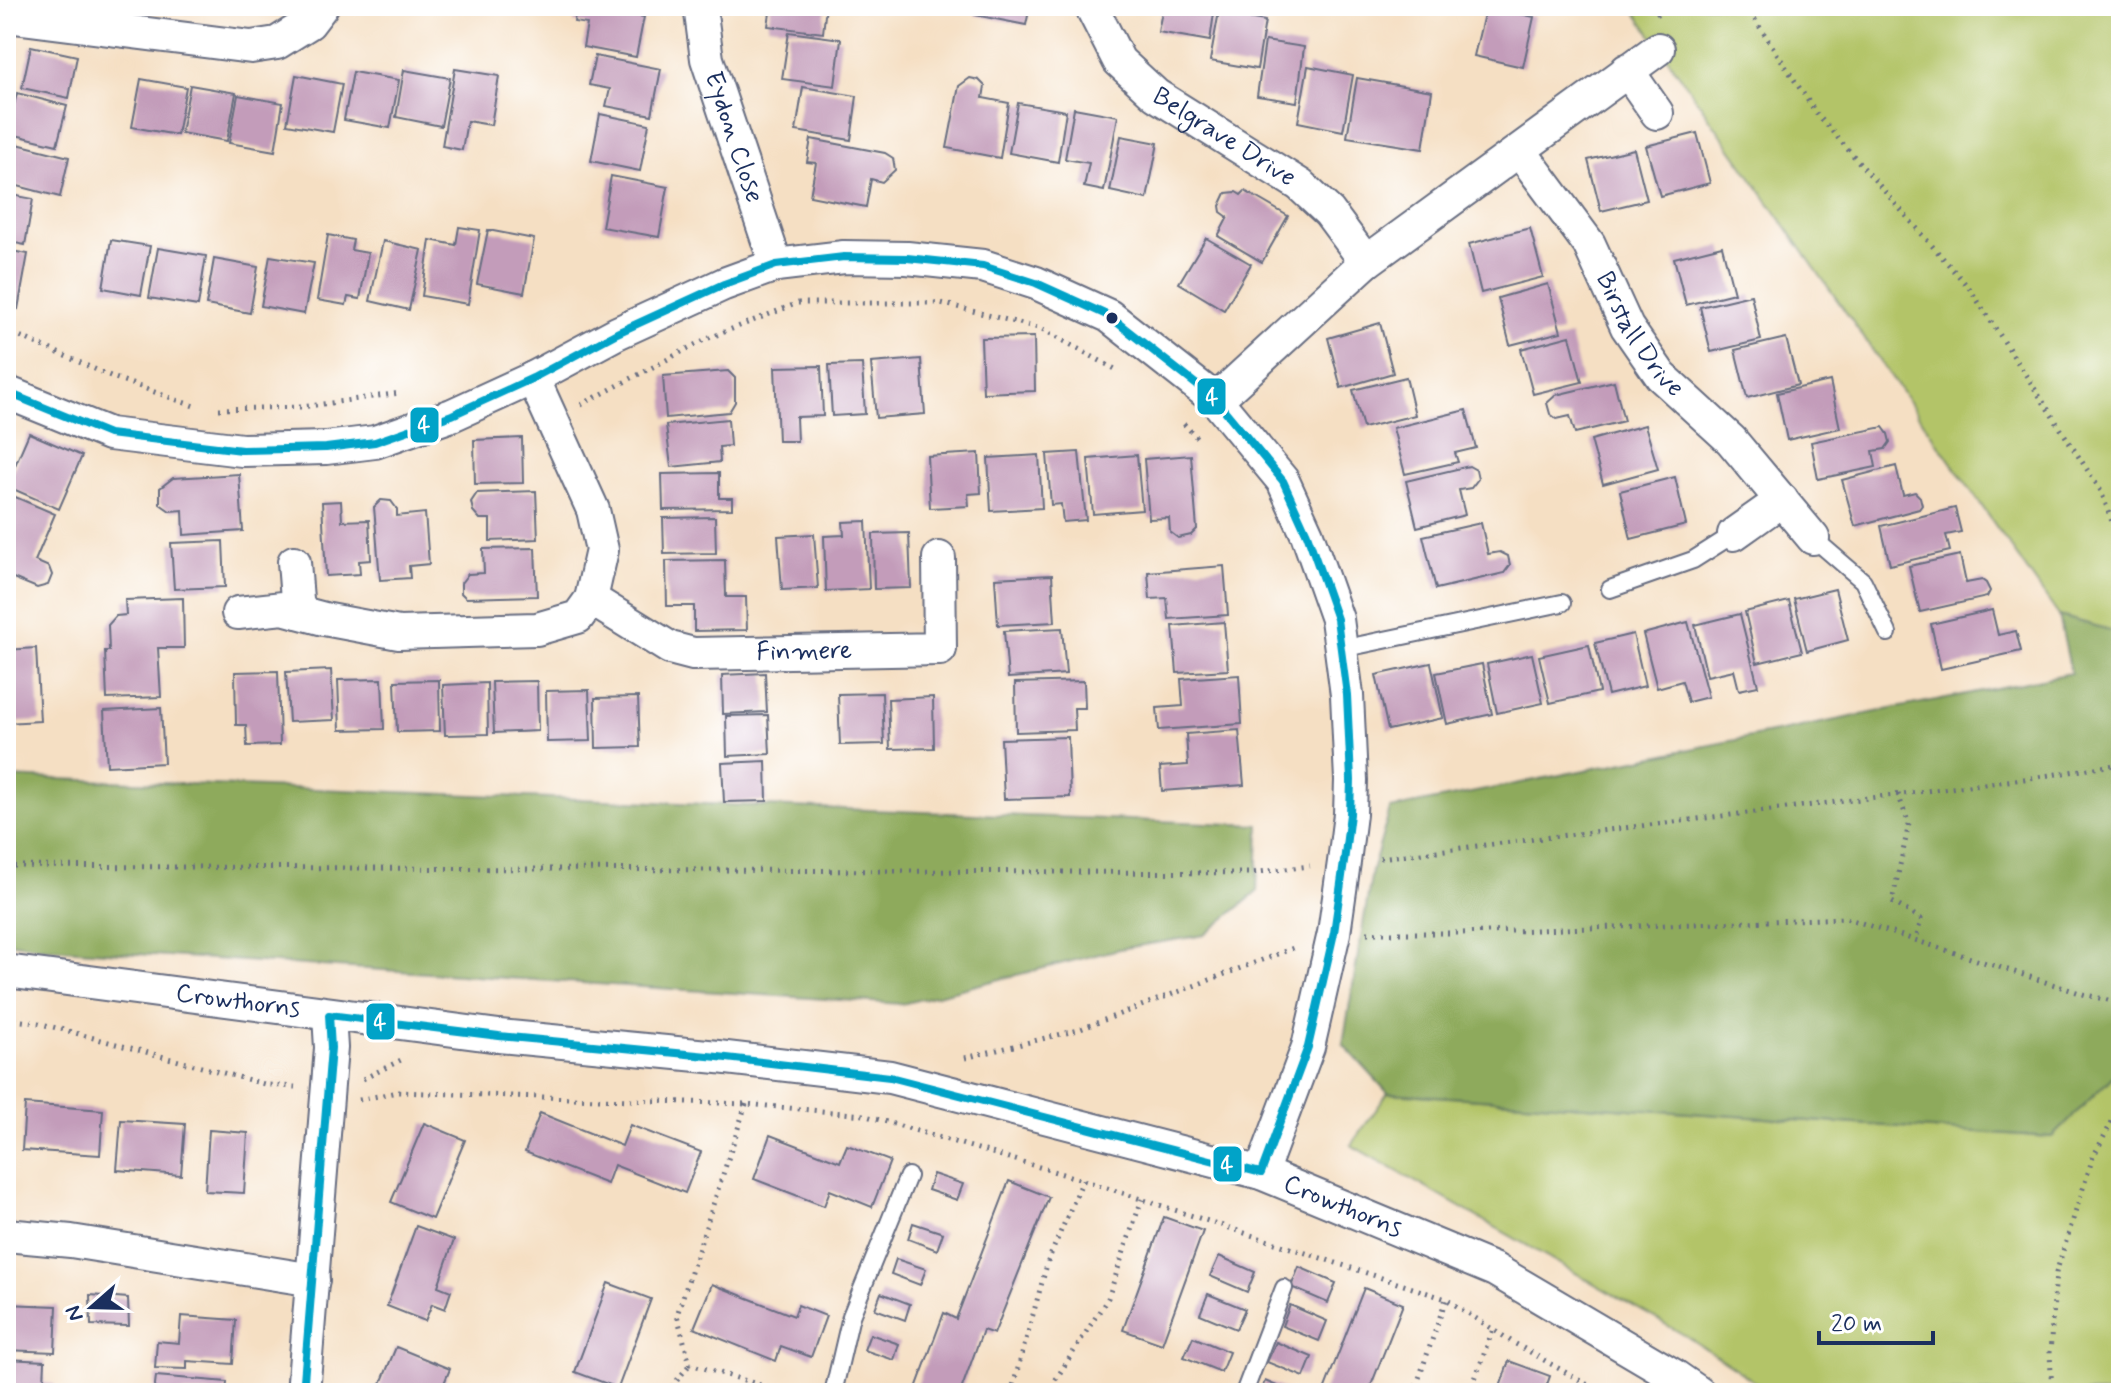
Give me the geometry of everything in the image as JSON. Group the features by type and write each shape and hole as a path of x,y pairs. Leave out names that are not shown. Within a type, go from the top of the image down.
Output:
{"street":[{"path":"6,16 251,47 277,43 309,23 322,6"},
{"name":"Eydon Close","path":"700,6 707,59 776,265"},
{"name":"Belgrave Drive","path":"1091,6 1119,61 1156,95 1300,185 1329,212 1366,262"},
{"path":"1216,400 1366,262 1658,49"},
{"path":"1627,70 1657,113"},
{"name":"Birstall Drive","path":"1520,151 1589,244 1627,327 1661,376 1731,440 1813,538"},
{"path":"6,392 109,434 242,450 326,448 375,442 452,415 533,378 617,333 724,284 776,265 860,257 907,258 983,266 1036,283 1109,316 1216,400 1283,481 1307,534 1337,619 1347,695 1351,780 1344,862 1334,933 1308,1047 1261,1173"},
{"path":"238,613 283,608 399,633 537,629 578,617 591,599 602,550 593,510 533,378"},
{"path":"1734,534 1782,500"},
{"name":"Finmere","path":"591,599 670,648 693,654 940,649 939,558"},
{"path":"294,562 298,612"},
{"name":"Crowthorns","path":"6,971 419,1026 890,1077 1261,1173 1495,1270 1699,1393"},
{"path":"303,1393 313,1280 338,1094 329,1015"},
{"path":"6,1235 71,1241 313,1280"}],"lane":[{"path":"1610,589 1693,560 1734,534"},
{"path":"1813,538 1863,581 1888,633"},
{"path":"1341,649 1562,603"},
{"path":"833,1393 851,1316 908,1176"},
{"path":"1244,1393 1284,1288"}],"path":[{"path":"1746,6 1816,113 1970,289 2101,491 2121,547"},
{"path":"552,420 704,340 798,303 941,303 1042,329 1125,374"},
{"path":"6,330 115,378 202,409"},
{"path":"216,409 302,407 404,392"},
{"path":"1183,422 1203,445"},
{"path":"6,866 1251,873 2024,779 2121,764"},
{"path":"1898,794 1909,824 1892,902 1921,919 1916,940"},
{"path":"962,1059 1078,1030 1334,933 1461,933 1846,918 2086,995 2121,1003"},
{"path":"6,1019 38,1023 268,1085 338,1094 360,1101 397,1092 746,1104 863,1115 1083,1180 1446,1299 1602,1393"},
{"path":"338,1094 411,1054 419,1026"},
{"path":"690,1364 677,1315 746,1104"},
{"path":"2052,1393 2050,1353 2056,1273 2093,1157 2121,1105"},
{"path":"1011,1393 1048,1261 1083,1180"},
{"path":"1047,1393 1108,1298 1142,1199"},
{"path":"1414,1393 1446,1299"},
{"path":"1470,1393 1493,1329"},
{"path":"667,1393 690,1364"},
{"path":"690,1364 787,1393"}],"green space":[{"path":"1631,6 2121,6 2121,633 2059,616"},
{"path":"2059,616 2121,633 2121,1068 2052,1137 1388,1093 1343,1044 1372,871 1390,809 2071,673"},
{"path":"6,777 1259,825 1257,892 1205,935 1119,949 902,1004 46,948 6,942"},
{"path":"2121,1068 2121,1393 1772,1393 1686,1336 1351,1145 1388,1093 2052,1137"}],"building":[{"path":"576,6 644,17 636,57 583,47 587,24 574,22"},
{"path":"771,6 826,6 823,33 768,26"},
{"path":"976,6 1030,6 1026,25 975,15"},
{"path":"1163,6 1215,6 1210,41 1158,32"},
{"path":"1220,6 1243,6 1241,17 1265,21 1257,69 1210,61"},
{"path":"1486,6 1534,17 1523,67 1474,56"},
{"path":"1510,6 1541,6 1539,14"},
{"path":"789,32 841,39 835,86 782,79"},
{"path":"1265,41 1304,47 1297,102 1257,96"},
{"path":"31,46 77,56 69,98 22,88"},
{"path":"595,56 661,69 652,115 606,106 610,89 589,85"},
{"path":"1308,66 1353,75 1343,131 1298,122"},
{"path":"455,69 499,76 491,125 467,121 462,150 442,146"},
{"path":"404,70 450,78 441,126 396,117"},
{"path":"353,72 399,80 390,128 344,120"},
{"path":"296,75 342,84 333,132 287,124"},
{"path":"970,78 979,80 985,86 983,98 1009,103 1000,158 947,148 959,86"},
{"path":"1357,78 1432,91 1423,149 1347,137"},
{"path":"141,79 186,87 177,135 132,127"},
{"path":"190,85 236,93 227,141 181,133"},
{"path":"803,87 857,96 851,140 796,131"},
{"path":"17,93 67,106 57,145 7,133"},
{"path":"238,95 283,103 275,151 229,143"},
{"path":"1018,103 1066,111 1058,162 1009,153"},
{"path":"1074,108 1118,116 1104,191 1084,187 1089,163 1065,159"},
{"path":"600,114 649,124 640,171 591,161"},
{"path":"1697,133 1710,183 1660,196 1646,146"},
{"path":"1121,136 1158,143 1147,199 1110,191"},
{"path":"811,139 885,153 893,158 895,170 882,182 871,179 866,207 810,196 816,163 807,162"},
{"path":"9,142 69,157 60,197 6,183"},
{"path":"1634,149 1647,200 1601,211 1588,160"},
{"path":"611,176 668,187 659,237 602,227"},
{"path":"1245,191 1288,216 1262,262 1218,236 1228,217 1221,212 1220,206 1226,193 1241,195"},
{"path":"6,194 33,199 25,245 6,241"},
{"path":"459,227 480,230 468,304 422,296 430,240 456,245"},
{"path":"1530,228 1543,277 1481,293 1469,244"},
{"path":"488,230 534,239 524,293 477,284"},
{"path":"328,235 353,240 351,250 368,253 360,299 348,297 346,305 317,300"},
{"path":"1206,238 1251,264 1224,310 1179,283"},
{"path":"111,240 150,246 141,295 103,288"},
{"path":"383,241 422,250 409,310 370,301"},
{"path":"1722,246 1734,293 1686,305 1674,258"},
{"path":"158,248 206,256 198,306 149,298"},
{"path":"6,250 28,254 18,309 6,307"},
{"path":"270,256 314,263 304,314 261,306"},
{"path":"214,259 258,267 250,313 206,305"},
{"path":"1548,284 1561,332 1510,345 1498,298"},
{"path":"1751,295 1761,340 1711,352 1700,307"},
{"path":"1380,323 1393,373 1341,388 1328,338"},
{"path":"1570,336 1582,382 1533,394 1521,349"},
{"path":"1034,337 1035,391 983,393 981,338"},
{"path":"1786,338 1798,385 1747,398 1735,350"},
{"path":"921,359 925,414 876,418 871,363"},
{"path":"862,364 865,414 832,416 829,365"},
{"path":"821,366 823,416 796,417 797,441 778,441 775,367"},
{"path":"728,371 735,378 735,402 729,412 666,418 663,376"},
{"path":"1406,377 1415,415 1363,428 1353,390"},
{"path":"1614,381 1624,421 1575,433 1570,416 1557,419 1550,414 1547,403 1556,395"},
{"path":"1830,381 1840,428 1787,440 1777,393"},
{"path":"1466,410 1476,448 1455,453 1458,462 1405,474 1393,428"},
{"path":"728,419 730,446 719,447 720,462 671,467 666,425"},
{"path":"1645,425 1658,469 1603,484 1591,440"},
{"path":"1883,427 1890,442 1885,449 1873,451 1876,467 1818,479 1811,442"},
{"path":"29,433 82,456 59,509 6,486"},
{"path":"522,438 523,483 475,484 474,440"},
{"path":"1079,452 1086,520 1063,522 1061,504 1051,505 1047,454"},
{"path":"979,453 981,493 968,494 969,506 930,508 927,456"},
{"path":"1039,455 1042,508 991,511 988,458"},
{"path":"1137,455 1142,510 1093,514 1088,459"},
{"path":"1191,455 1197,529 1191,535 1178,538 1170,532 1169,518 1149,519 1144,459"},
{"path":"1469,466 1476,470 1478,479 1471,488 1459,490 1465,515 1417,527 1406,481"},
{"path":"1896,466 1903,495 1915,492 1922,505 1919,509 1855,526 1842,480"},
{"path":"719,473 719,498 732,498 732,509 663,510 662,474"},
{"path":"239,474 243,531 184,535 183,510 170,511 160,504 160,488 173,478"},
{"path":"1675,477 1686,525 1631,539 1620,491"},
{"path":"536,491 538,539 490,541 490,519 480,519 473,511 471,502 477,493"},
{"path":"6,493 55,514 35,561 49,567 52,575 48,585 37,588 6,575"},
{"path":"381,500 391,501 397,509 397,516 425,513 429,564 409,566 410,578 380,580 374,507"},
{"path":"341,501 342,521 369,520 371,560 359,561 360,574 326,576 322,502"},
{"path":"1955,508 1961,532 1946,535 1950,551 1890,565 1881,526"},
{"path":"715,517 716,553 664,554 663,518"},
{"path":"866,521 869,589 826,591 824,536 844,535 843,522"},
{"path":"1481,523 1488,554 1500,552 1508,556 1510,565 1504,573 1436,589 1423,536"},
{"path":"909,533 911,588 874,589 873,534"},
{"path":"814,534 818,588 782,590 778,536"},
{"path":"223,541 225,587 174,589 171,543"},
{"path":"535,548 537,596 466,598 461,593 461,583 468,574 484,573 483,549"},
{"path":"1960,555 1966,583 1982,580 1990,591 1987,597 1920,612 1909,566"},
{"path":"725,560 726,597 746,597 747,630 694,631 694,606 667,606 666,561"},
{"path":"1224,566 1228,615 1169,619 1167,598 1150,599 1148,572"},
{"path":"1052,575 1055,622 998,625 995,578"},
{"path":"1835,589 1848,640 1807,651 1794,599"},
{"path":"183,598 184,648 158,648 161,697 107,699 105,651 109,651 108,625 116,616 126,615 125,600"},
{"path":"1789,601 1802,652 1757,663 1745,612"},
{"path":"1992,610 1998,635 2016,631 2021,651 1941,669 1931,624"},
{"path":"1740,614 1758,686 1739,690 1734,670 1707,676 1695,625"},
{"path":"1224,622 1228,670 1177,673 1173,626"},
{"path":"1688,622 1708,697 1688,702 1682,681 1657,688 1643,634"},
{"path":"1062,628 1066,674 1008,678 1004,631"},
{"path":"1633,634 1645,686 1608,695 1595,643"},
{"path":"1589,645 1599,692 1550,703 1539,656"},
{"path":"36,648 40,721 6,723 6,650"},
{"path":"1532,654 1543,703 1497,713 1487,664"},
{"path":"1431,663 1443,718 1388,730 1376,675"},
{"path":"1482,664 1492,714 1447,724 1436,673"},
{"path":"331,670 334,720 289,722 286,672"},
{"path":"278,671 280,745 247,746 246,725 236,725 235,672"},
{"path":"765,673 767,712 723,714 722,675"},
{"path":"1239,675 1242,724 1159,730 1157,708 1183,706 1181,679"},
{"path":"382,679 384,729 340,730 338,680"},
{"path":"439,680 440,731 397,732 395,681"},
{"path":"537,681 538,731 494,733 492,682"},
{"path":"1084,681 1085,708 1074,708 1075,730 1016,732 1015,683"},
{"path":"487,683 488,734 445,735 443,685"},
{"path":"589,690 591,741 547,742 546,691"},
{"path":"882,693 884,744 840,745 838,694"},
{"path":"638,697 640,747 596,748 595,698"},
{"path":"933,697 934,748 890,749 888,699"},
{"path":"161,708 164,763 107,766 104,711"},
{"path":"768,715 770,754 727,756 726,716"},
{"path":"1239,730 1244,785 1162,791 1160,767 1188,765 1186,734"},
{"path":"1068,737 1070,797 1004,799 1001,739"},
{"path":"766,761 767,801 724,802 722,763"},
{"path":"6,1099 11,1099 9,1147 6,1147"},
{"path":"25,1104 103,1110 100,1155 22,1150"},
{"path":"540,1113 622,1146 630,1125 701,1152 685,1193 614,1165 607,1184 525,1152"},
{"path":"121,1120 185,1124 181,1175 117,1170"},
{"path":"424,1123 465,1140 432,1219 391,1202"},
{"path":"209,1130 248,1133 244,1193 205,1191"},
{"path":"770,1135 840,1162 847,1145 890,1161 872,1207 830,1190 824,1206 754,1179"},
{"path":"933,1174 963,1184 957,1200 928,1190"},
{"path":"1009,1181 1049,1197 994,1334 983,1330 960,1393 919,1393 915,1391 944,1313 956,1319"},
{"path":"1164,1217 1203,1231 1162,1344 1123,1330"},
{"path":"913,1223 943,1233 937,1250 908,1239"},
{"path":"416,1226 454,1240 438,1286 451,1291 445,1309 432,1304 425,1321 387,1306"},
{"path":"1219,1256 1255,1272 1247,1292 1210,1276"},
{"path":"896,1259 926,1269 920,1285 891,1274"},
{"path":"1299,1267 1336,1283 1328,1303 1291,1287"},
{"path":"608,1283 651,1299 618,1388 575,1372"},
{"path":"712,1284 794,1316 798,1305 826,1316 811,1357 781,1346 776,1361 694,1328"},
{"path":"1364,1288 1403,1304 1368,1393 1323,1393"},
{"path":"881,1293 910,1304 905,1320 875,1309"},
{"path":"1208,1294 1245,1309 1236,1329 1200,1314"},
{"path":"90,1295 128,1298 129,1326 91,1325"},
{"path":"6,1304 57,1306 55,1352 6,1350"},
{"path":"1290,1305 1327,1321 1319,1341 1282,1326"},
{"path":"181,1316 236,1320 233,1364 187,1361 187,1369 155,1368 157,1341 179,1343"},
{"path":"870,1334 899,1344 894,1360 864,1350"},
{"path":"1193,1337 1229,1352 1221,1372 1184,1357"},
{"path":"1276,1342 1312,1357 1304,1377 1267,1362"},
{"path":"396,1347 450,1369 440,1393 377,1393"},
{"path":"6,1359 45,1361 44,1383 54,1384 58,1393 6,1393"},
{"path":"1509,1361 1550,1376 1544,1393 1498,1393"},
{"path":"156,1376 227,1382 226,1393 154,1393"},
{"path":"1265,1381 1293,1393 1260,1393"}],"transit line":[{"name":"4","path":"6,392 109,434 242,450 326,448 375,442 452,415 533,378 617,333 724,284 776,265 844,257 907,258 983,266 1036,283 1109,316 1216,400 1283,481 1307,534 1337,619 1347,695 1351,780 1344,862 1334,933 1308,1047 1261,1173 890,1077 329,1015 331,1048 303,1393"}]}
